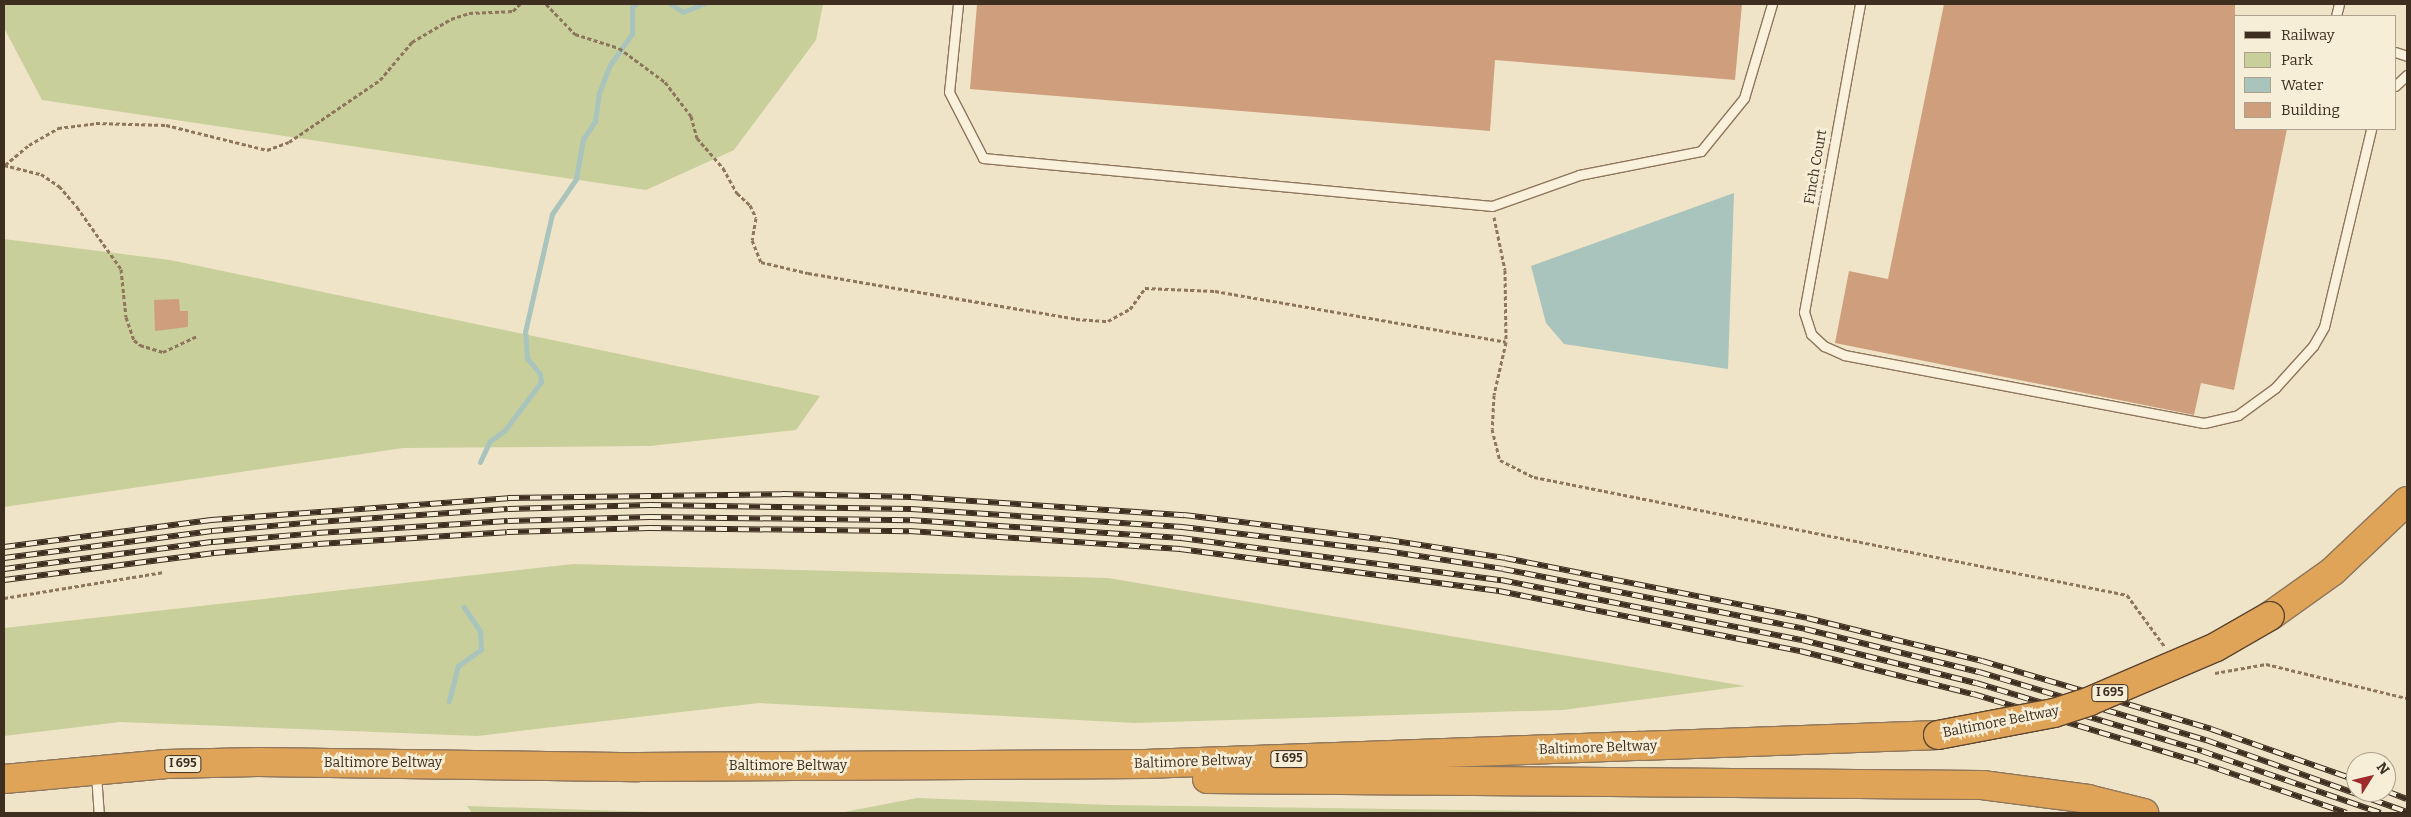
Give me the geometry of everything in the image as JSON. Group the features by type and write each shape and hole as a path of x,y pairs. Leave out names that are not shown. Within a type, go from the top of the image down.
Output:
{"highway":[{"name":"Baltimore Beltway","path":"4,779 96,769 258,762 638,767 1145,764 1938,735 2027,719 2090,701 2192,659 2270,616 2333,571 2407,501"},
{"path":"638,767 1144,779 1982,785 2088,799 2144,813"}],"lane":[{"path":"958,4 949,92 983,158 1492,206 1579,175 1701,151 1744,98 1772,4"},
{"name":"Finch Court","path":"1860,4 1804,312 1811,334 1824,346 1844,355 2204,423 2225,421 2250,408 2275,388 2313,346 2324,327 2370,130"},
{"path":"2396,85 2407,75"},
{"path":"96,769 99,813"}],"path":[{"path":"4,165 29,145 58,128 96,123 166,125 268,150 289,142 380,80 412,42 451,19 469,13 513,11 520,4"},
{"path":"546,4 574,34 619,48 665,82 691,116 697,138 723,168 737,193 750,205 756,218 752,240 761,262 808,274 1076,319 1108,321 1130,309 1145,288 1215,291 1506,342"},
{"path":"4,165 41,174 59,186 77,206 121,269 126,317 134,340 140,345 163,352 198,336"},
{"path":"1492,206 1505,270 1506,342 1494,395 1492,429 1500,460 1534,477 2127,594 2164,646 2171,651"},
{"path":"4,598 164,572"},
{"path":"2207,674 2266,664 2407,698"}],"green space":[{"path":"823,4 816,40 734,150 646,190 42,100 4,28 4,5"},
{"path":"4,239 170,260 820,396 796,430 650,446 403,448 4,507"},
{"path":"573,564 1108,578 1745,686 1563,710 1135,723 759,703 477,736 120,722 4,736 4,628"},
{"path":"917,798 1111,805 1695,813 839,813"},
{"path":"467,806 683,813 472,813"}],"water":[{"path":"1734,193 1728,369 1564,344 1546,323 1531,266"}],"building":[{"path":"977,4 1742,4 1735,80 1495,60 1490,131 970,89"},
{"path":"1944,4 2235,4 2234,130 2287,130 2234,390 2201,383 2194,415 1835,343 1849,271 1888,279"},
{"path":"179,299 180,311 188,311 188,327 155,331 154,300"}],"waterway":[{"path":"480,462 490,441 505,430 541,382 540,374 527,358 525,332 552,214 576,179 583,139 595,121 599,93 610,65 632,34 632,7 636,4"},
{"path":"671,4 683,12 703,4"},
{"path":"449,701 458,666 481,649 480,631 464,607"}],"railway":[{"path":"4,547 211,520 508,498 782,494 911,497 1184,515 1388,540 1505,558 1807,618 1982,661 2211,729 2346,776"},
{"path":"4,558 212,531 317,522 508,509 650,505 911,509 1182,527 1386,551 1503,569 1805,629 1979,672 2206,740 2407,812"},
{"path":"4,569 213,542 317,533 508,521 650,517 910,520 1181,538 1501,580 1802,640 1976,683 2202,751 2381,813"},
{"path":"4,580 214,553 318,544 507,532 650,528 909,531 1180,549 1499,591 1800,651 1973,694 2198,762 2347,813"},
{"path":"2396,795 2407,799"}]}
